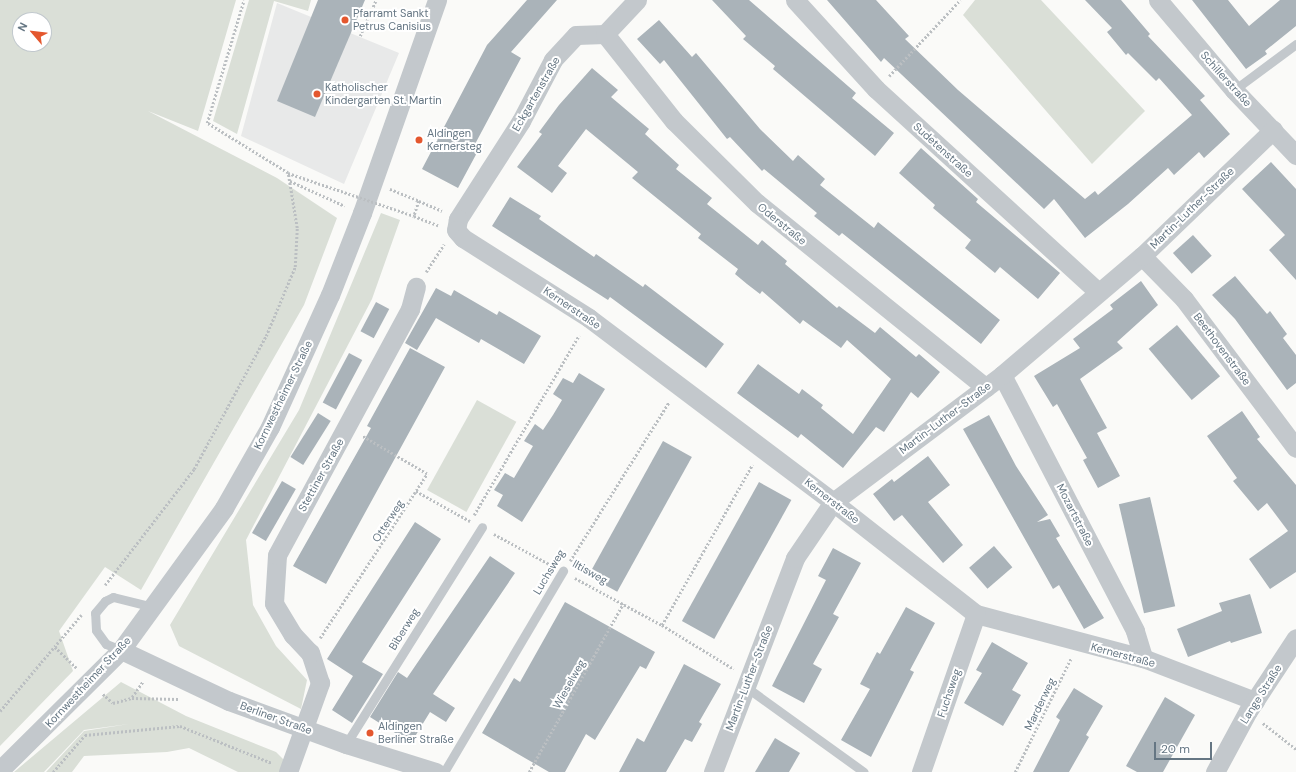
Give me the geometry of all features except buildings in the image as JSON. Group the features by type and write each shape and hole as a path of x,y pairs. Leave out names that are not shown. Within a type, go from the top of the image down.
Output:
{"street":[{"name":"Kornwestheimer Straße","path":"0,770 91,682 121,650 224,508 270,427 330,295 373,183 437,0"},
{"path":"605,34 636,0"},
{"name":"Sudetenstraße","path":"795,0 876,89 1098,292"},
{"name":"Schillerstraße","path":"1158,0 1234,90 1296,155"},
{"name":"Eckgartenstraße","path":"457,224 521,121 553,60 576,35 605,34"},
{"name":"Oderstraße","path":"605,34 674,121 757,203 986,388"},
{"name":"Martin-Luther-Straße","path":"713,772 795,558 833,502 986,388 1142,256 1273,130"},
{"name":"Kernerstraße","path":"457,224 463,238 588,318 833,502 976,614 1079,643 1143,658 1252,706"},
{"name":"Beethovenstraße","path":"1142,256 1184,299 1296,448"},
{"name":"Stettiner Straße","path":"289,771 320,683 310,653 293,635 274,603 277,555 348,428 410,309 416,287"},
{"name":"Mozartstraße","path":"1002,374 1135,631 1143,658"},
{"name":"Fuchsweg","path":"921,772 976,614"},
{"name":"Lange Straße","path":"1215,772 1252,706 1296,638"},
{"name":"Berliner Straße","path":"121,650 229,701 346,744 436,772"}],"lane":[{"path":"1234,90 1296,44"},
{"name":"Biberweg","path":"346,744 482,527"},
{"name":"Luchsweg","path":"444,772 563,571"},
{"path":"121,650 106,644 96,630 95,613 105,601 113,597 153,607"},
{"path":"748,683 864,772"}],"path":[{"path":"244,0 207,123 288,173 414,216 457,224"},
{"path":"360,36 376,0"},
{"path":"876,89 960,0"},
{"path":"101,589 194,469 266,336 295,267 297,228 288,173"},
{"path":"289,181 362,213"},
{"path":"373,183 419,201 457,224"},
{"path":"414,216 419,201"},
{"path":"416,287 457,224"},
{"path":"470,521 588,318"},
{"name":"Luchsweg","path":"563,571 679,387"},
{"name":"Otterweg","path":"310,653 427,474 348,428"},
{"path":"662,625 762,448"},
{"name":"Iltisweg","path":"416,492 662,625 748,683"},
{"name":"Wieselweg","path":"529,772 623,604"},
{"path":"0,711 82,614"},
{"name":"Marderweg","path":"1015,772 1079,643"},
{"path":"55,647 113,702 132,698 184,700"},
{"path":"1252,706 1296,748"},
{"path":"53,772 85,735 180,726 289,771"}],"shaded area":[{"path":"0,0 236,0 198,131 148,111 277,178 337,218 304,305 141,590 105,567 59,631 73,671 0,746"},
{"path":"249,0 311,0 308,11 274,1 237,134 213,121"},
{"path":"975,0 1041,0 1145,111 1092,164 963,15"},
{"name":"Katholischer Kindergarten St. Martin","path":"277,3 399,53 344,184 241,136"},
{"path":"381,213 400,220 372,299 246,540 253,605 276,646 307,680 301,709 179,646 170,625 299,410"},
{"path":"477,400 516,422 466,512 427,490"},
{"path":"121,682 186,716 276,752 284,760 280,772 238,772 189,748 167,752 84,756 72,772 46,772 84,731 129,724 84,730 44,772 14,772"}],"place":[{"name":"Pfarramt Sankt Petrus Canisius","path":"345,20"},
{"name":"Katholischer Kindergarten St. Martin","path":"317,94"},
{"name":"Aldingen Kernersteg","path":"419,140"},
{"name":"Aldingen Berliner Straße","path":"370,733"}]}
